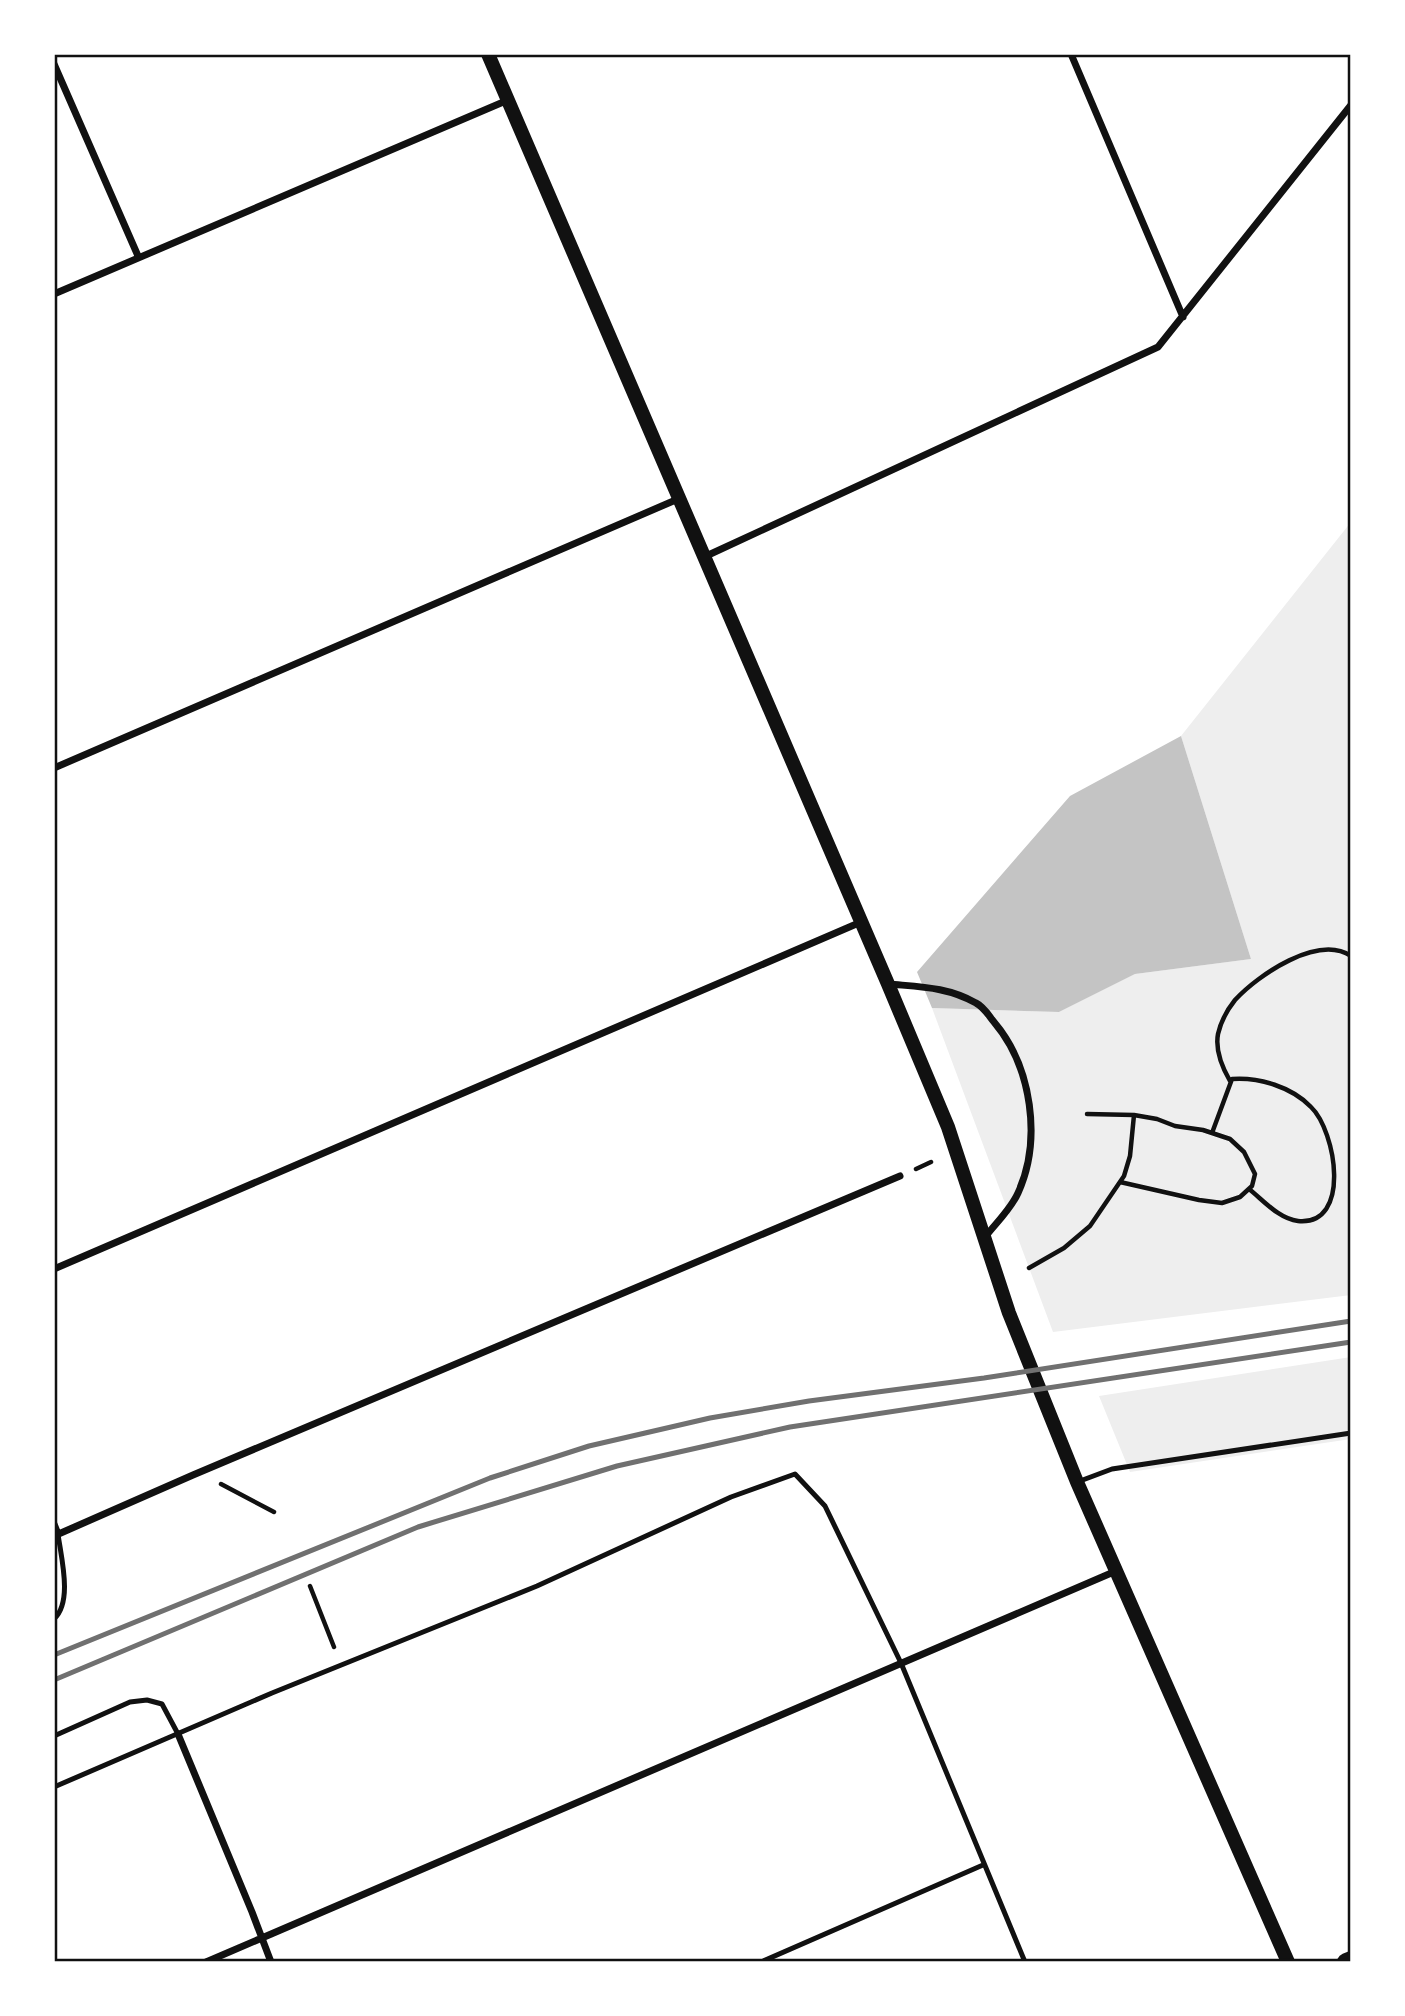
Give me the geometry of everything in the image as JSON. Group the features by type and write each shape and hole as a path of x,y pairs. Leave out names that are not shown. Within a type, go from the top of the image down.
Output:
{"main road":[{"path":"488,54 948,1127 1009,1313 1077,1482 1288,1962"}],"street":[{"path":"1071,54 1183,317"},
{"path":"54,64 138,256"},
{"path":"54,294 509,100"},
{"path":"704,558 1158,347 1351,105"},
{"path":"54,768 678,499"},
{"path":"54,1269 862,922"},
{"path":"888,984 948,990 979,1004 1005,1035 1021,1071 1030,1111 1029,1153 1017,1195 984,1237"},
{"path":"54,1524 56,1535 900,1176"},
{"path":"206,1962 1117,1570"},
{"path":"178,1734 271,1962"}],"lane":[{"path":"1077,1482 1112,1469 1351,1433"},
{"path":"54,1787 341,1665 537,1586 731,1497 795,1474 825,1506 901,1663 1025,1962"},
{"path":"54,1619 58,1616 66,1586 56,1535"},
{"path":"54,1736 130,1702 147,1700 162,1704 178,1734"},
{"path":"761,1962 983,1865"}],"path":[{"path":"1230,1082 1223,1068 1217,1037 1223,1017 1236,1000 1256,981 1294,957 1332,948 1351,956"},
{"path":"1212,1133 1232,1079 1247,1078 1288,1090 1313,1107 1334,1156 1335,1178 1331,1197 1322,1212 1311,1220 1297,1221 1282,1216 1249,1189"},
{"path":"1087,1114 1134,1115 1157,1119 1230,1139 1244,1152 1255,1174 1252,1186 1240,1197 1222,1203 1120,1182"},
{"path":"1029,1268 1064,1248 1090,1226 1124,1176 1130,1156 1134,1115"},
{"path":"193,1475 212,1480 274,1511"},
{"path":"310,1586 341,1665"}],"shaded area":[{"path":"1351,522 1351,1295 1053,1332 932,1008 1059,1012 1135,974 1251,959 1181,736"},
{"path":"1351,1357 1351,1439 1130,1472 1099,1396"}],"building":[{"path":"1181,736 1251,959 1135,974 1059,1012 932,1008 917,972 1070,796"}],"railway":[{"path":"54,1655 490,1478 589,1446 710,1418 809,1401 984,1378 1351,1321"},
{"path":"54,1680 418,1527 617,1466 790,1427 1351,1342"}]}
